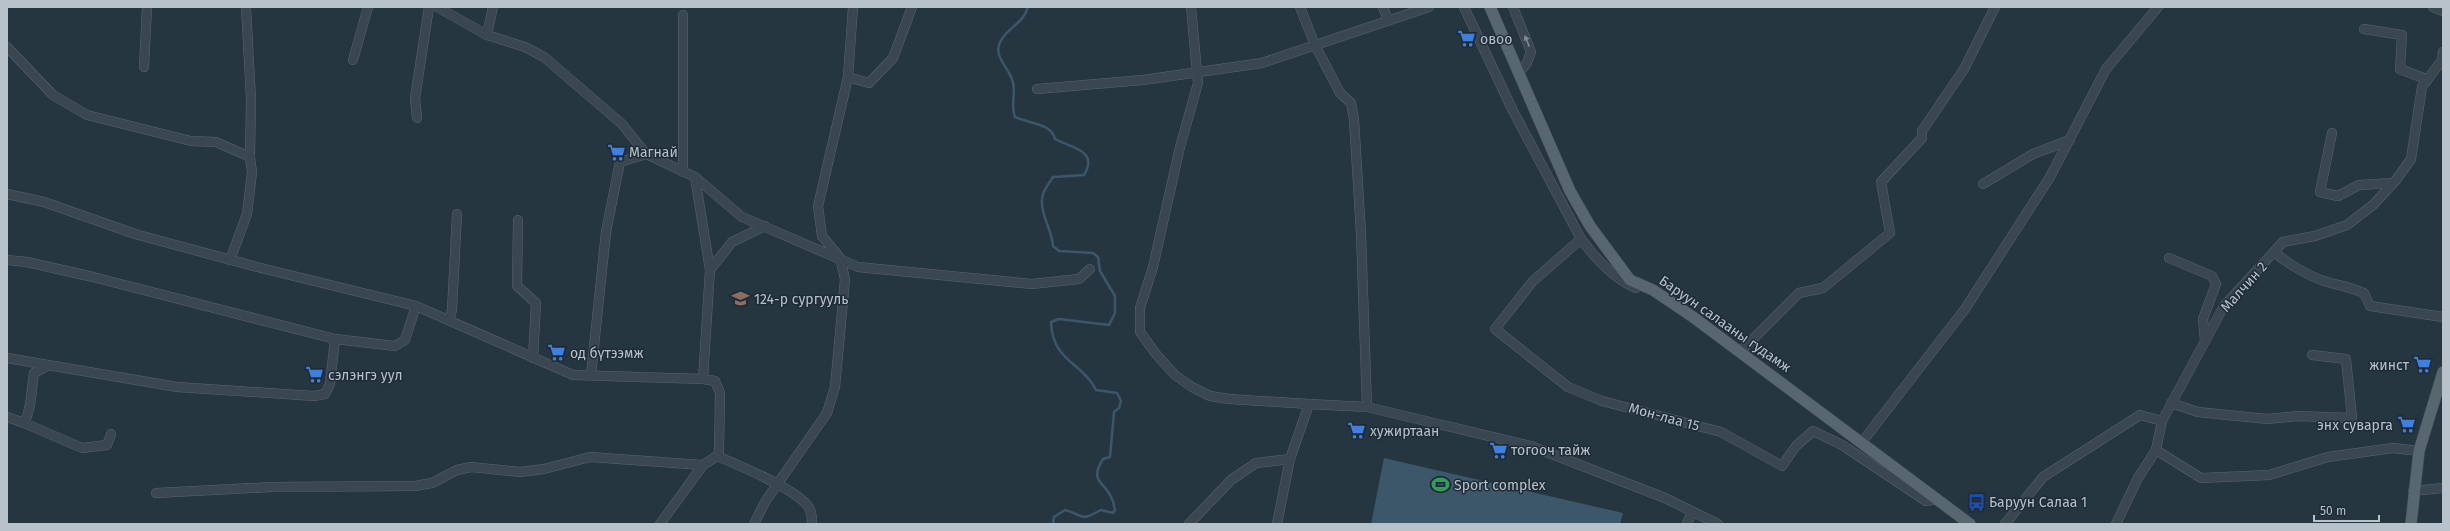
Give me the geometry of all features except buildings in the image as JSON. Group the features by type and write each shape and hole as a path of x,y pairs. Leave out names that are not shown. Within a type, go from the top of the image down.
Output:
{"main road":[{"name":"Баруун салааны гудамж","path":"1490,7 1570,191 1590,226 1630,280 1653,290 1673,303 1862,442 1970,524"},
{"path":"2411,524 2413,491 2419,451 2443,372"}],"street":[{"path":"144,67 147,7"},
{"path":"230,260 247,214 252,172 250,157 252,99 246,7"},
{"path":"352,60 368,7"},
{"path":"417,118 415,98 429,7"},
{"path":"437,7 487,35 525,47 544,57 622,124 646,154 695,177 742,217 858,267 1032,284 1079,279 1090,269"},
{"path":"487,35 493,7"},
{"path":"754,524 778,484 827,413 833,399 841,342 845,279 840,258 822,236 818,206 848,77 853,7"},
{"path":"848,77 869,82 892,58 912,7"},
{"path":"1191,7 1198,83 1191,113 1180,147 1153,267 1140,308 1140,332 1156,354 1175,375 1192,387 1210,396 1229,399 1367,408 1532,446 1665,498 1718,524"},
{"path":"1300,7 1315,45 1340,94 1351,103 1361,234 1367,408"},
{"path":"1383,7 1388,20"},
{"path":"1037,89 1196,73 1262,63 1429,7"},
{"path":"1464,7 1513,111 1581,239 1588,249 1622,282 1673,303"},
{"path":"1513,7 1531,52 1527,63 1518,74"},
{"path":"1740,352 1800,293 1823,288 1890,232 1881,182 1922,138 1922,131 1964,68 1995,7"},
{"path":"1862,442 1965,309 2050,177 2106,69 2158,7"},
{"path":"2433,7 2443,12"},
{"path":"2441,7 2443,12"},
{"path":"683,172 684,15"},
{"path":"2364,29 2402,35 2400,69 2426,79"},
{"path":"7,47 54,95 87,115 190,141 216,142 250,157"},
{"name":"Малчин 2","path":"2156,450 2162,421 2224,306 2275,253 2283,242 2315,236 2347,225 2372,205 2393,183 2411,159 2422,87 2426,79 2442,60 2443,52"},
{"path":"2332,133 2320,192 2338,196 2359,185 2393,183"},
{"path":"1983,184 2033,154 2070,140"},
{"path":"591,375 606,232 620,162 646,154"},
{"path":"695,177 710,270 703,379"},
{"path":"7,194 44,202 135,234 230,260 416,306 573,375 703,379 715,381 720,394 719,451 717,456 703,465 660,524"},
{"path":"449,320 452,310 457,214"},
{"path":"518,220 517,286 536,303 533,358"},
{"path":"710,270 732,242 765,226"},
{"name":"Мон-лаа 15","path":"1581,239 1533,281 1495,328 1568,387 1602,401 1721,432 1782,466 1796,446 1813,431 1842,445 1926,501 1938,499"},
{"path":"2275,253 2312,276 2330,283 2351,287 2364,293 2370,306 2443,317"},
{"path":"2169,258 2212,276 2216,284 2203,319 2205,341"},
{"path":"7,260 27,262 93,277 335,339 395,346 405,340 416,306"},
{"path":"7,358 48,366 177,386 314,396 325,394 330,384 335,339"},
{"path":"2171,403 2198,412 2266,419 2298,416 2352,418 2346,359 2312,355"},
{"path":"24,423 30,410 29,399 34,373 48,366"},
{"path":"1277,524 1290,459 1309,404"},
{"path":"2005,524 2043,477 2116,429 2140,415 2162,421"},
{"path":"7,417 82,448 107,445 111,434"},
{"path":"2116,524 2138,478 2156,450 2201,478 2269,475 2328,457 2386,449 2419,451"},
{"path":"717,456 778,484 808,506 812,514 812,524"},
{"path":"156,493 272,487 415,486 432,483 457,470 471,467 520,472 544,469 590,457 703,465"},
{"path":"1189,524 1231,480 1256,463 1290,459"},
{"path":"2413,491 2443,488"},
{"path":"1687,524 1692,512"}],"water":[{"name":"Sport complex","path":"1384,458 1623,513 1620,524 1371,524"}],"waterway":[{"path":"1028,7 1026,13 1018,23 1001,40 998,49 1000,58 1012,79 1014,94 1013,108 1015,117 1045,127 1053,134 1055,139 1081,151 1086,155 1088,160 1088,167 1084,175 1053,177 1043,194 1042,207 1053,246 1059,251 1093,253 1098,257 1100,271 1115,296 1115,313 1109,325 1059,319 1051,322 1053,335 1056,345 1062,353 1083,373 1096,390 1117,393 1121,401 1119,408 1114,412 1110,457 1103,459 1098,468 1097,474 1098,479 1113,500 1115,510 1113,513 1101,510 1085,517 1065,510 1054,517 1053,524"}],"place":[{"name":"овоо","path":"1467,39"},
{"name":"Магнай","path":"616,152"},
{"name":"124-р сургууль","path":"741,299"},
{"name":"од бүтээмж","path":"557,353"},
{"name":"жинст","path":"2422,365"},
{"name":"сэлэнгэ уул","path":"315,375"},
{"name":"энх суварга","path":"2406,425"},
{"name":"хужиртаан","path":"1357,431"},
{"name":"тогооч тайж","path":"1498,450"},
{"name":"Sport complex","path":"1441,485"},
{"name":"Баруун Салаа 1","path":"1976,502"}]}
